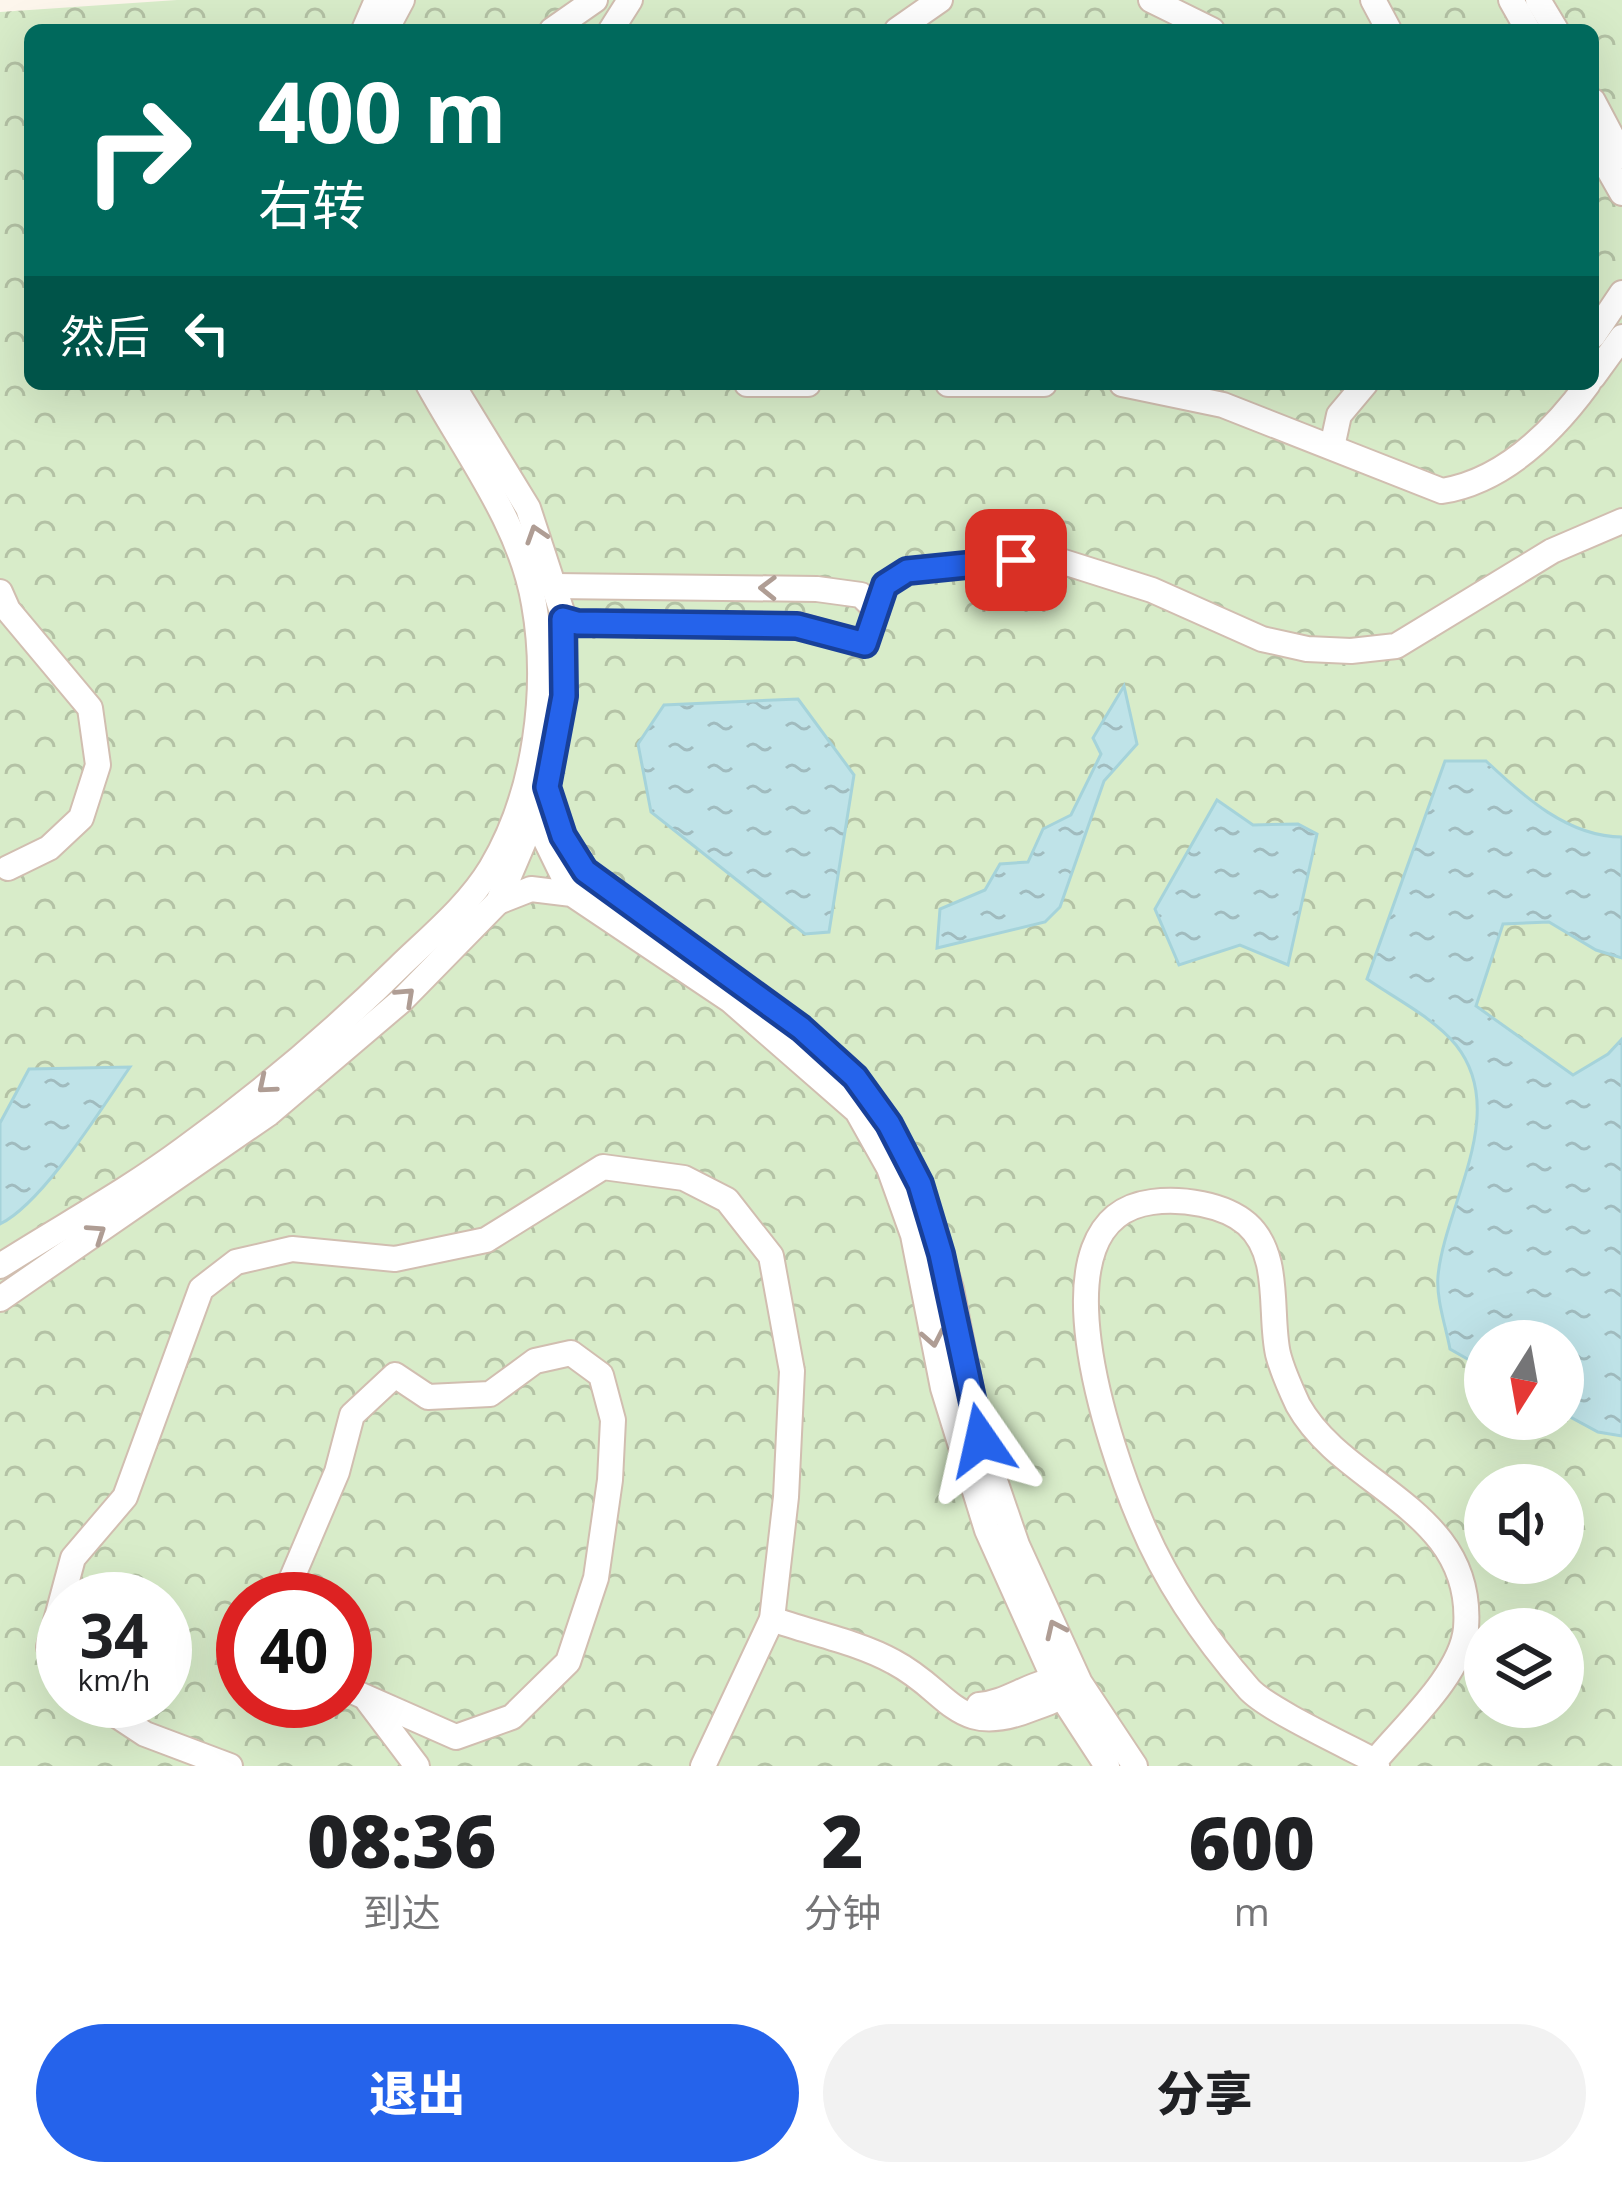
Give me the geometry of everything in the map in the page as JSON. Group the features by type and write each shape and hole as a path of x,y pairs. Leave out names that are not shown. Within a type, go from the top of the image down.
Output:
{"street":[{"path":"561,24 595,0"},
{"path":"906,24 940,0"},
{"path":"1151,0 1200,24"},
{"path":"1599,112 1622,156"},
{"path":"1599,153 1622,193"},
{"path":"1599,325 1622,293"},
{"path":"1599,367 1621,338"},
{"path":"0,1299 268,1114 401,1001 496,888 534,816 541,667 534,600 512,533 431,390"},
{"path":"0,1265 182,1151 496,888 509,834 535,790 564,696 563,619 528,508 456,390"},
{"path":"1150,390 1223,406 1442,491 1473,486 1542,440 1582,390"},
{"path":"1332,447 1340,416 1360,390"},
{"path":"563,619 797,626 865,644 885,585 907,571 1048,557 1152,590 1262,639 1307,649 1352,651 1396,646 1552,551 1622,521"},
{"path":"554,586 818,589 861,595 877,611"},
{"path":"3,605 90,708 98,765 81,818 49,848 3,865"},
{"path":"535,790 563,836 573,880"},
{"path":"534,816 573,880 730,1000 857,1111 889,1168 913,1235 943,1388 987,1529 1107,1766"},
{"path":"496,888 530,889 573,880"},
{"path":"69,1572 73,1558 125,1497 200,1289 236,1262 292,1249 395,1258 486,1240 602,1167 684,1178 727,1200 771,1256 792,1371 786,1497 772,1619 703,1766"},
{"path":"1153,1201 1183,1202 1221,1209 1248,1225 1269,1266 1278,1356 1299,1406 1346,1459 1418,1514 1445,1548 1463,1590 1466,1630 1455,1666 1376,1764 1253,1694 1199,1625 1142,1525 1100,1407 1086,1311 1094,1242 1112,1216 1126,1208 1153,1201"},
{"path":"294,1572 337,1472 352,1415 395,1375 428,1397 490,1394 535,1361 571,1353 601,1375 613,1420 610,1480 596,1578 568,1662 512,1717 456,1737 372,1700"},
{"path":"772,1619 894,1662 952,1706 998,1704 1065,1686"},
{"path":"1065,1686 1135,1766"},
{"path":"372,1713 417,1766"},
{"path":"137,1728 230,1766"}],"green space":[{"path":"177,0 1622,0 1622,1766 0,1766 0,12"}],"water":[{"path":"1124,686 1137,744 1104,781 1060,907 1045,922 937,948 940,909 985,890 1000,864 1028,862 1043,829 1071,815 1101,754 1093,738"},
{"path":"798,699 854,775 829,932 805,934 651,812 638,744 664,705"},
{"path":"1445,761 1486,761 1565,822 1622,837 1622,958 1596,950 1549,922 1503,924 1476,1006 1573,1075 1608,1054 1622,1039 1622,1436 1584,1424 1584,1320 1464,1320 1464,1357 1450,1349 1438,1276 1476,1129 1471,1071 1456,1045 1437,1026 1367,979"},
{"path":"1217,800 1253,825 1298,824 1317,834 1288,965 1240,945 1179,965 1155,909"},
{"path":"130,1067 52,1176 0,1224 0,1123 29,1069"}],"route":[{"path":"981,1440 941,1254 920,1184 889,1124 855,1077 801,1028 585,871 563,836 547,787 564,696 563,619 797,626 865,644 885,585 907,571 1016,560"}]}
